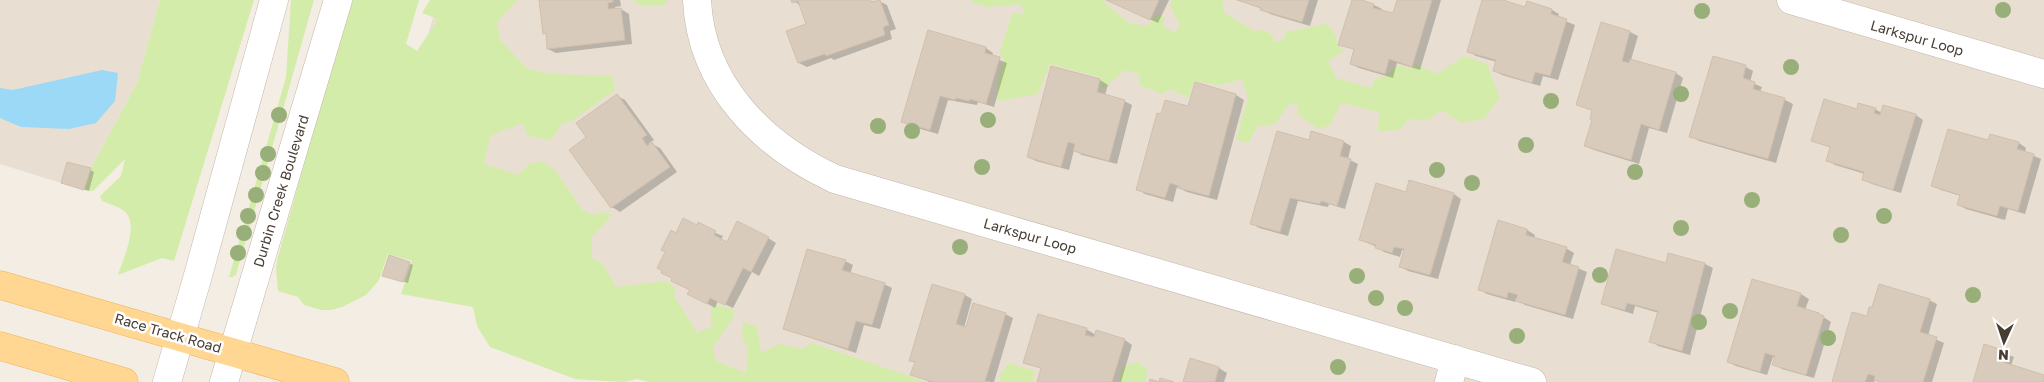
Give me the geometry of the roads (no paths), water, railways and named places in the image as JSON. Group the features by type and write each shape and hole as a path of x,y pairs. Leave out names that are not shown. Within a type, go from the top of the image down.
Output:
{"main road":[{"name":"Race Track Road","path":"0,285 335,382"},
{"path":"0,346 124,382"}],"street":[{"path":"167,382 274,0"},
{"name":"Durbin Creek Boulevard","path":"224,382 338,0"},
{"name":"Larkspur Loop","path":"696,0 697,16 703,40 712,63 736,105 771,141 812,168 835,179 1452,371 1532,382"},
{"name":"Larkspur Loop","path":"1791,0 2044,74"}],"water":[{"path":"102,70 118,73 115,101 96,123 69,129 21,127 0,118 0,88 13,90"}]}
